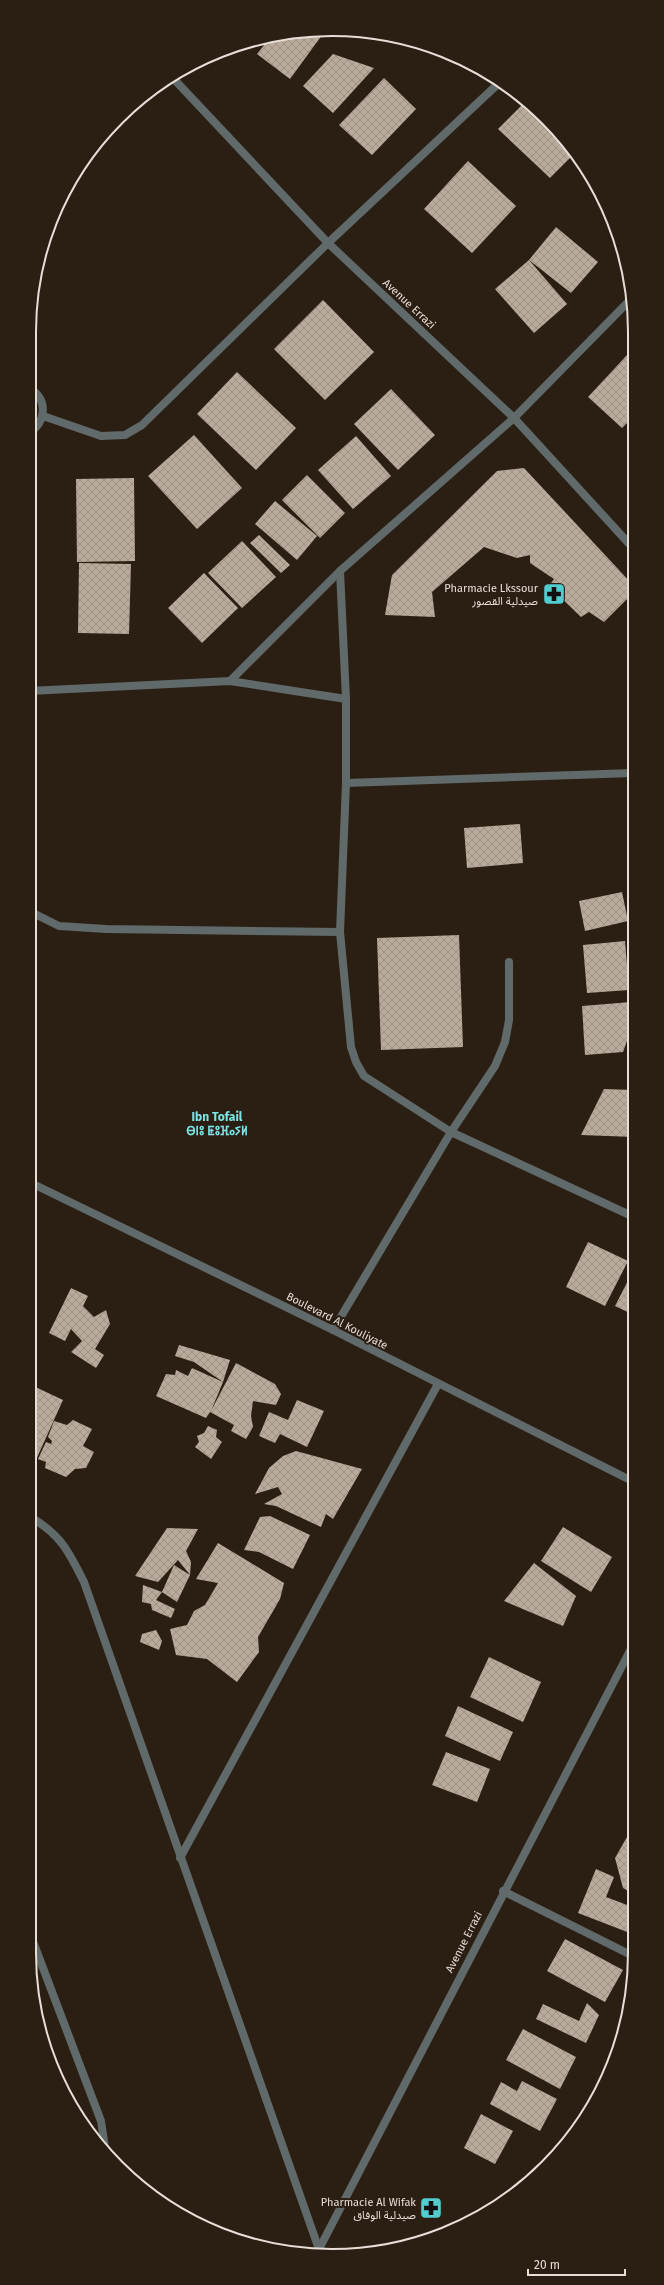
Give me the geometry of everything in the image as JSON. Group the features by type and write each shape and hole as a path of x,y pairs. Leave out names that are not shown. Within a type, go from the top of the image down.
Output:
{"street":[{"name":"Avenue Errazi","path":"176,81 328,243 514,418 628,543"},
{"path":"43,416 101,436 125,434 142,425 328,243 496,86"},
{"path":"230,681 340,571 514,418 626,304"},
{"path":"36,394 41,399 43,416 40,423 36,427"},
{"path":"340,571 346,698 346,783 340,932 351,1047 356,1062 364,1076 451,1132 628,1214"},
{"path":"36,691 230,681 346,698"},
{"path":"346,783 628,773"},
{"path":"36,916 60,926 106,929 340,932"},
{"path":"332,1330 451,1132 495,1066 505,1042 509,1020 509,962"},
{"name":"Boulevard Al Kouliyate","path":"36,1185 332,1330 628,1479"},
{"path":"180,1858 438,1384"},
{"path":"36,1520 48,1528 67,1548 84,1582 317,2248"},
{"name":"Avenue Errazi","path":"321,2248 503,1891 628,1652"},
{"path":"503,1891 628,1953"},
{"path":"36,1949 101,2121 104,2142"}],"building":[{"path":"321,37 290,79 257,54 265,44 293,39"},
{"path":"333,54 374,68 333,113 303,86"},
{"path":"384,78 416,109 372,155 339,125"},
{"path":"522,105 555,137 571,157 550,178 498,129"},
{"path":"468,161 516,206 472,253 424,209"},
{"path":"556,227 598,262 571,293 529,260"},
{"path":"529,260 567,304 534,333 495,289"},
{"path":"323,300 374,352 325,400 274,349"},
{"path":"628,354 628,422 622,428 588,397"},
{"path":"237,372 296,428 256,470 197,414"},
{"path":"391,389 435,435 398,470 354,424"},
{"path":"194,435 242,488 197,529 148,476"},
{"path":"356,436 391,476 353,509 318,470"},
{"path":"524,468 628,580 628,598 604,622 589,612 581,617 549,586 554,579 530,563 530,555 517,558 484,547 432,592 435,617 385,615 392,575 497,471"},
{"path":"307,475 345,513 320,538 282,500"},
{"path":"134,478 135,561 77,562 76,479"},
{"path":"275,501 317,536 297,560 255,524"},
{"path":"259,535 290,565 281,573 250,543"},
{"path":"242,541 276,577 242,608 208,573"},
{"path":"79,563 131,564 129,634 78,633"},
{"path":"204,573 238,608 202,643 168,608"},
{"path":"520,824 523,863 467,868 464,828"},
{"path":"622,892 628,921 585,931 579,901"},
{"path":"459,935 463,1047 381,1050 377,938"},
{"path":"625,941 628,990 587,993 583,945"},
{"path":"628,1002 628,1038 623,1052 585,1055 582,1006"},
{"path":"604,1089 628,1090 628,1137 581,1135"},
{"path":"588,1242 628,1261 605,1306 566,1287"},
{"path":"628,1281 628,1312 615,1306"},
{"path":"71,1288 88,1296 83,1306 94,1317 106,1310 110,1324 95,1349 104,1355 96,1368 71,1352 82,1341 71,1329 65,1341 49,1333"},
{"path":"179,1345 230,1360 223,1382 194,1362 175,1356"},
{"path":"236,1363 275,1384 281,1394 276,1405 253,1401 251,1416 253,1427 246,1439 231,1431 234,1425 210,1412 206,1418 156,1396 166,1374 175,1375 176,1370 188,1376 192,1368 223,1382 211,1411"},
{"path":"36,1387 63,1400 36,1460"},
{"path":"297,1400 324,1411 307,1447 280,1434 275,1443 259,1436 269,1412 288,1420"},
{"path":"73,1420 92,1429 83,1446 94,1452 86,1468 75,1469 66,1477 45,1468 46,1462 38,1459 46,1442 51,1444 52,1441 48,1437 54,1421 67,1425"},
{"path":"208,1426 217,1430 216,1437 222,1442 211,1459 195,1447 199,1442 197,1436 204,1433"},
{"path":"296,1451 362,1469 333,1519 326,1514 321,1527 276,1506 264,1504 282,1494 278,1487 255,1494 269,1468 283,1456"},
{"path":"270,1516 310,1535 293,1569 259,1552 244,1550 260,1517"},
{"path":"563,1527 612,1557 591,1592 541,1561"},
{"path":"167,1528 198,1529 186,1551 191,1562 190,1575 178,1560 158,1582 135,1576"},
{"path":"218,1543 284,1583 280,1599 258,1637 259,1652 237,1682 207,1659 176,1655 170,1629 187,1625 194,1611 205,1605 218,1583 196,1579"},
{"path":"534,1563 576,1596 563,1626 504,1601"},
{"path":"174,1565 190,1575 177,1602 162,1592"},
{"path":"143,1585 162,1592 156,1600 175,1609 171,1618 152,1610 151,1604 142,1602"},
{"path":"156,1630 162,1641 159,1650 140,1642 142,1634"},
{"path":"489,1657 541,1682 523,1722 470,1697"},
{"path":"458,1706 513,1732 500,1761 445,1736"},
{"path":"446,1752 490,1769 477,1802 432,1785"},
{"path":"628,1835 628,1891 623,1888 615,1858"},
{"path":"596,1869 614,1877 606,1897 628,1905 628,1932 578,1913"},
{"path":"565,1939 623,1970 605,2002 547,1971"},
{"path":"587,2003 599,2015 586,2043 536,2019 543,2004 579,2021"},
{"path":"523,2029 576,2057 560,2089 506,2060"},
{"path":"522,2081 557,2099 540,2131 490,2104 501,2082 517,2091"},
{"path":"481,2114 513,2131 495,2164 464,2148"}],"place":[{"name":"Pharmacie Lkssour صيدلية القصور","path":"554,594"},
{"name":"Pharmacie Al Wifak صيدلية الوفاق","path":"431,2208"}],"district":[{"name":"Ibn Tofail ⴱⵏⵓ ⵟⵓⴼⴰⵢⵍ","path":"217,1124"}]}
